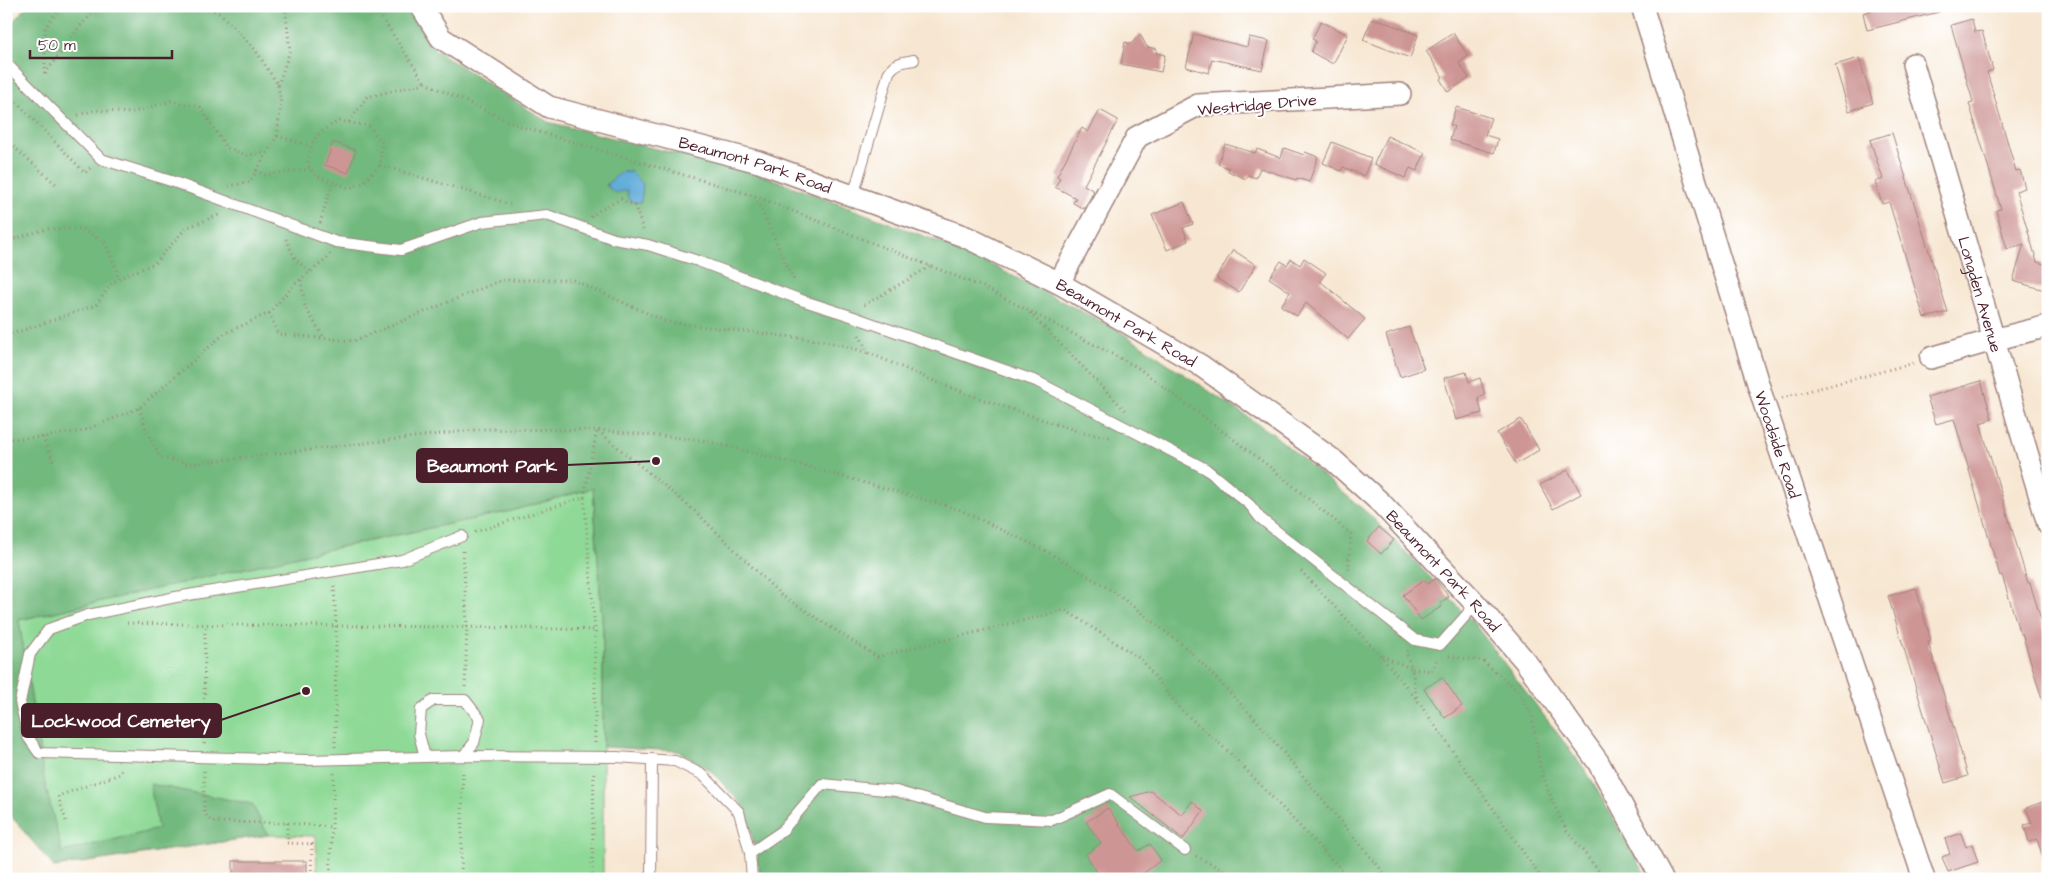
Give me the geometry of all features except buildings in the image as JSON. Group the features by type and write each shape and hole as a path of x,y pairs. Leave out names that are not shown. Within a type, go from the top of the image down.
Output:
{"street":[{"name":"Beaumont Park Road","path":"421,6 441,38 549,108 759,162 966,237 1058,283 1200,365 1333,460 1380,502 1476,604 1525,661 1598,762 1662,879"},
{"name":"Woodside Road","path":"1642,6 1764,403 1924,879"},
{"name":"Longden Avenue","path":"1914,64 2048,524"},
{"name":"Westridge Drive","path":"1058,283 1137,137 1198,105 1400,94"},
{"path":"1932,358 2048,326"}],"lane":[{"path":"853,196 889,72 893,66 900,62 914,60"},
{"path":"10,67 101,159 202,192 336,242 401,250 482,222 547,215 581,225 614,239 648,245 698,261 804,302 848,315 1036,381 1206,469 1250,505 1260,518 1414,640 1440,645 1476,604"},
{"path":"462,536 402,560 166,599 88,615 49,629 30,654 20,702 28,737 39,753 204,758 335,759 463,756 617,756 675,761 704,775 739,812 750,853 752,879"},
{"path":"425,757 419,734 421,708 434,700 465,700 480,719 474,743 463,756"},
{"path":"651,878 652,759"},
{"path":"750,853 782,831 822,784 896,791 985,817 1052,820 1110,794 1185,850"}],"path":[{"path":"61,6 45,28 45,74 80,26 100,6"},
{"path":"205,6 221,14 256,51 278,85"},
{"path":"202,192 250,182 277,136 280,103 278,85 290,51 285,6"},
{"path":"372,6 425,83 522,127 755,196 931,266 983,287 1137,367 1265,463 1350,534 1347,586"},
{"path":"349,122 366,97 425,83"},
{"path":"6,91 85,173"},
{"path":"63,120 95,110 130,112 171,101 200,107 226,147 246,155 266,153"},
{"path":"340,121 349,122 369,126 382,142 380,165 363,183 350,188 316,176 308,165 310,146 322,130 340,121"},
{"path":"277,136 310,146"},
{"path":"6,140 58,186"},
{"path":"380,165 547,215"},
{"path":"256,170 264,175 311,169"},
{"path":"317,235 332,182"},
{"path":"755,196 804,302"},
{"path":"581,225 601,208 621,199 635,206 648,245"},
{"path":"6,334 15,333 96,305 112,283 128,274 154,264 186,228 241,206"},
{"path":"278,220 295,259 310,272"},
{"path":"6,250 11,240 46,229 82,229 105,243 117,270 118,279"},
{"path":"6,439 44,437 83,431 139,408 224,334 269,313 301,280 327,259 336,242"},
{"path":"869,353 848,315 931,266"},
{"path":"301,280 305,307 324,338"},
{"path":"269,313 278,334 354,341 502,280 573,280 667,322 826,341 869,353 981,399 1083,433 1111,437"},
{"path":"1026,309 1130,415"},
{"path":"1764,403 1932,358"},
{"path":"139,408 147,432 160,457 189,464 482,429 598,430 702,440 805,466 958,510 1048,552 1114,591 1188,648 1257,721 1389,879"},
{"path":"592,879 595,757 595,630 584,497 598,430"},
{"path":"598,430 696,512 781,596 877,657 1065,610 1142,659 1180,709 1230,753 1350,879"},
{"path":"44,437 54,464"},
{"path":"465,700 467,626 462,536 584,497"},
{"path":"1298,567 1381,656 1418,701 1542,879"},
{"path":"330,879 335,759 336,627 334,570"},
{"path":"121,623 336,627 467,626 595,630"},
{"path":"205,625 204,812 212,822 286,823 332,827"},
{"path":"1414,640 1406,653 1412,669 1418,701"},
{"path":"1381,656 1412,669 1431,671 1439,655"},
{"path":"1448,656 1483,661 1518,691 1532,715 1540,767 1551,798 1567,831 1605,879"},
{"path":"66,820 58,796 120,774 128,756"},
{"path":"461,879 463,756"},
{"path":"286,823 287,842 312,844 311,879"},
{"path":"1185,850 1240,879"}],"green space":[{"path":"28,6 407,6 435,50 548,122 762,175 966,252 1118,330 1273,434 1371,516 1473,622 1586,771 1648,879 761,879 746,809 711,771 678,751 603,747 603,633 593,488 511,511 307,554 19,620 45,784 62,852 158,829 150,784 252,804 268,835 54,867 6,810 6,28"},
{"path":"593,488 603,633 603,879 317,879 316,836 268,835 54,867 19,620 307,554 511,511"}],"water":[{"path":"621,172 631,172 643,184 641,202 633,202 628,198 627,190 615,193 606,185"}],"place":[{"name":"Beaumont Park","path":"656,461"},
{"name":"Lockwood Cemetery","path":"306,691"}]}
